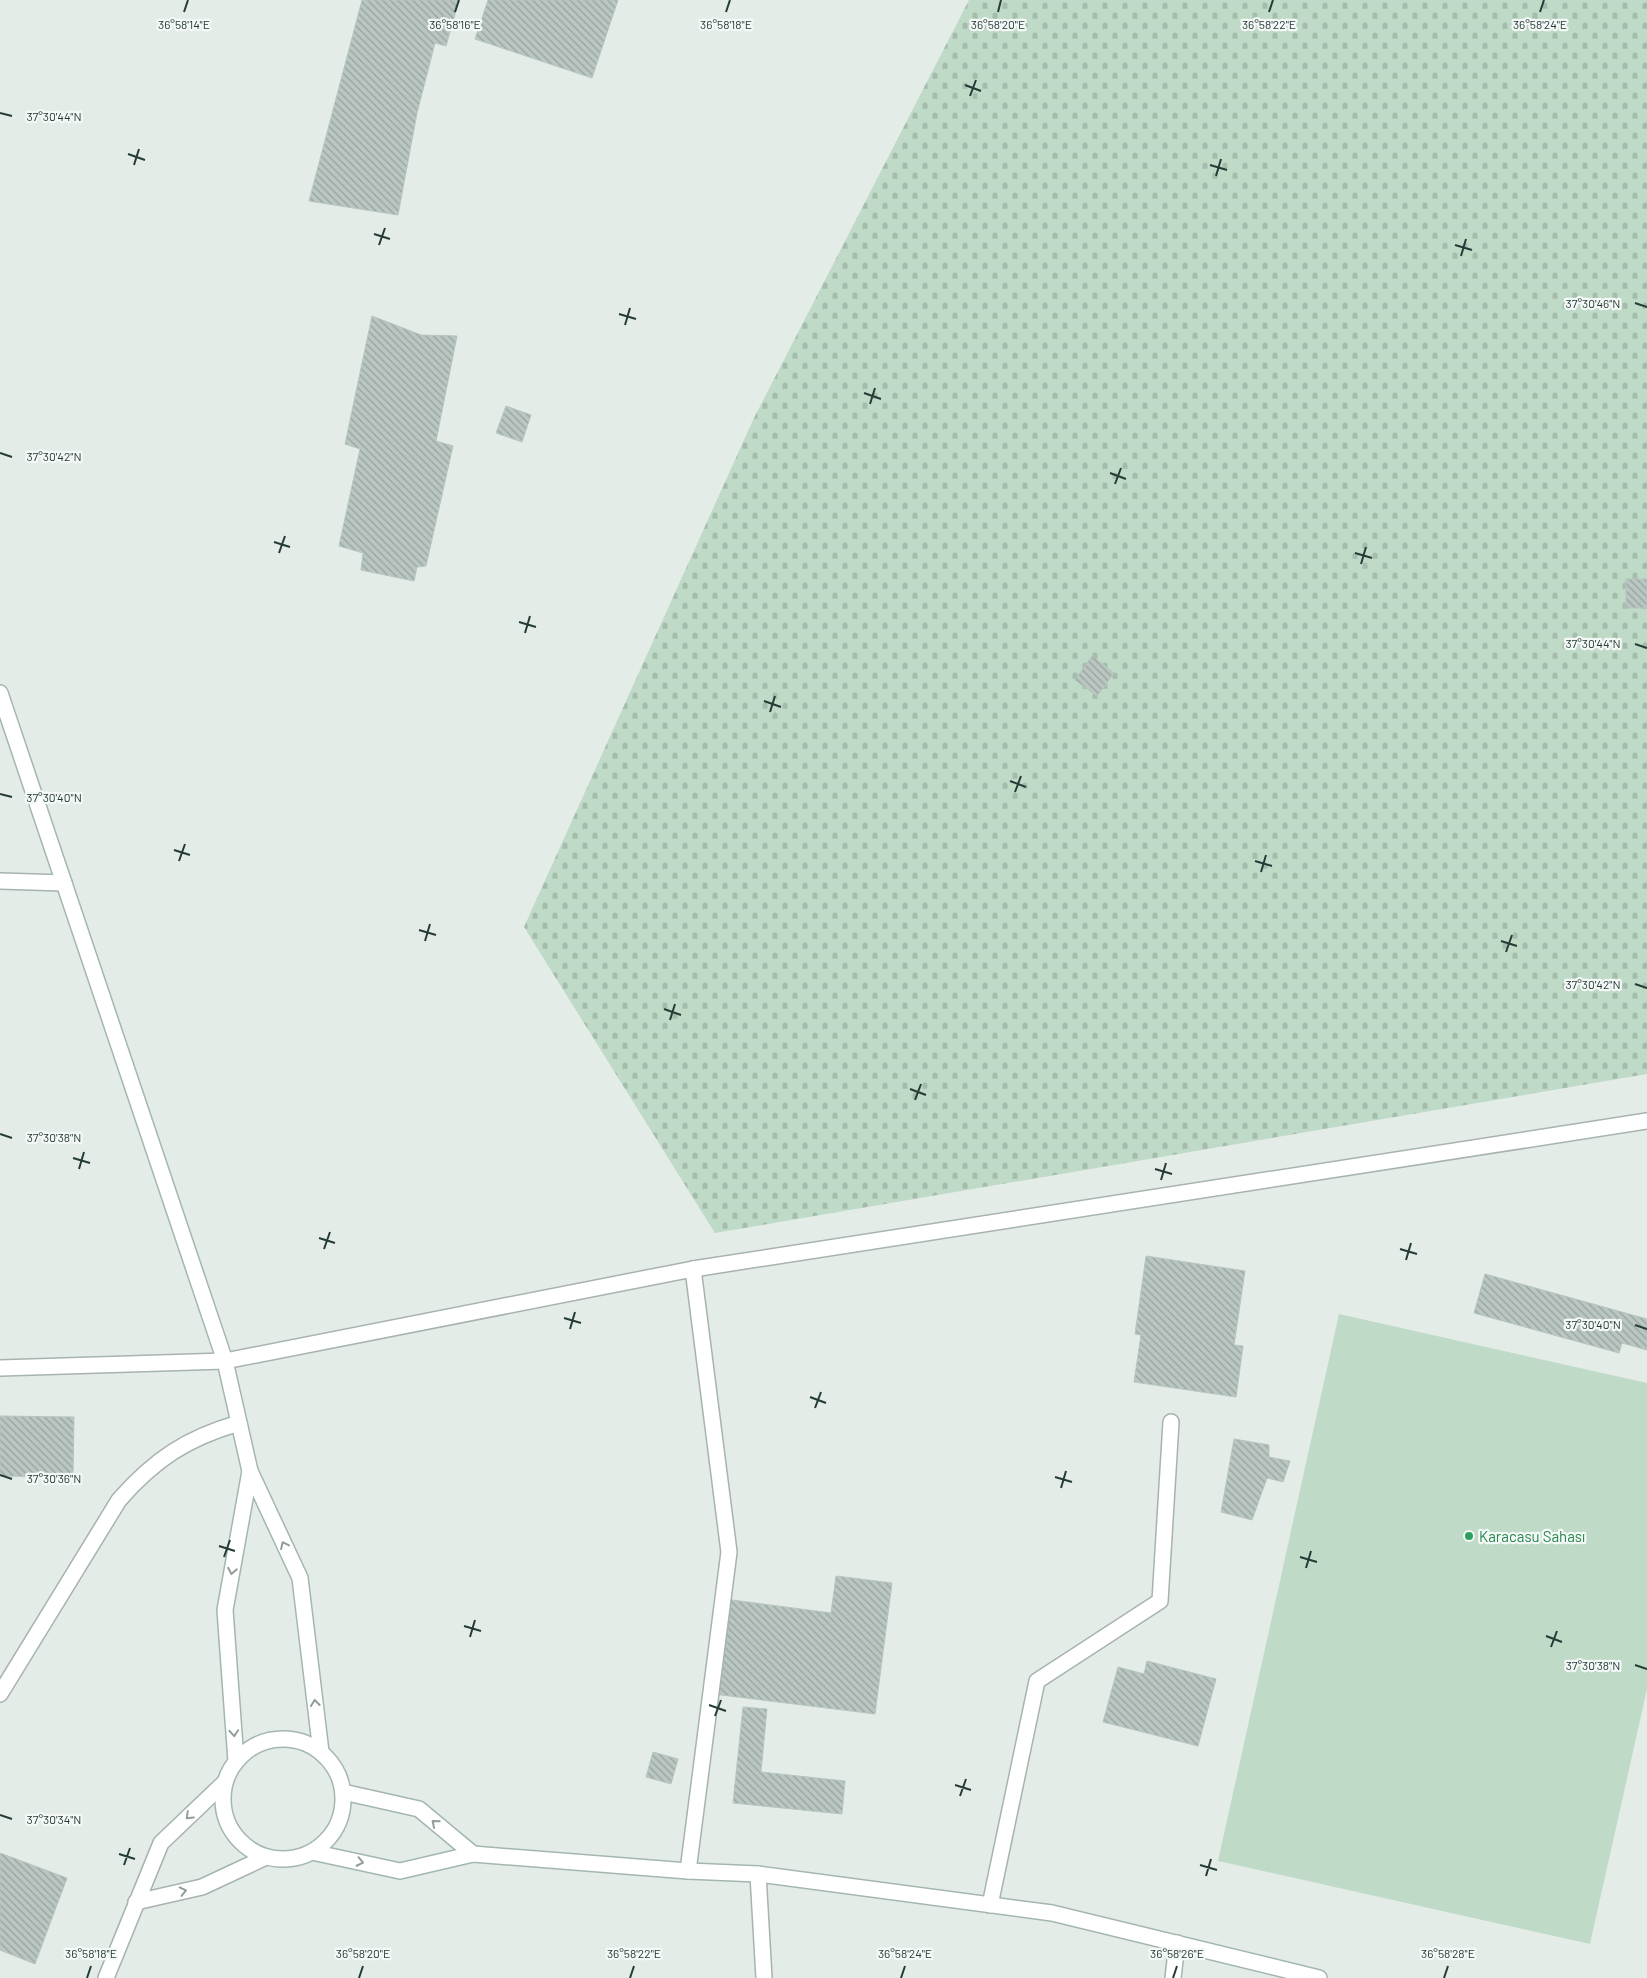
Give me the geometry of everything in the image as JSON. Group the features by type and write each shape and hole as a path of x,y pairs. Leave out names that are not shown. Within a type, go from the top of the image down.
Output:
{"street":[{"path":"0,693 225,1362 250,1472 300,1578 321,1752"},
{"path":"0,881 64,883"},
{"path":"0,1368 225,1362 694,1269 1647,1121"},
{"path":"688,1871 728,1552 694,1269"},
{"path":"990,1905 1037,1681 1160,1601 1171,1422"},
{"path":"0,1694 119,1500 161,1458 186,1442 212,1431 239,1423"},
{"path":"236,1761 225,1610 250,1472"},
{"path":"106,1978 161,1843 225,1782 236,1761 254,1746 276,1739 300,1741 321,1752 336,1770 343,1792 341,1816 330,1837 312,1852 290,1860 266,1857 245,1846 230,1828 223,1806 225,1782"},
{"path":"343,1792 419,1810 473,1854"},
{"path":"312,1852 400,1871 473,1854 688,1871 758,1874 1052,1913 1319,1978"},
{"path":"136,1902 202,1887 266,1857"},
{"path":"758,1874 764,1978"},
{"path":"1173,1978 1177,1943"}],"green space":[{"path":"969,0 1647,0 1647,1074 715,1233 524,927 753,420"},
{"name":"Karacasu Sahası","path":"1339,1314 1647,1383 1647,1689 1590,1944 1218,1861"}],"building":[{"path":"362,0 459,0 446,46 435,43 417,113 398,215 309,201"},
{"path":"488,0 618,0 592,78 475,39"},
{"path":"372,316 421,335 457,336 436,441 453,446 426,566 417,567 414,581 361,570 363,553 339,546 360,449 345,444"},
{"path":"506,406 531,415 522,442 496,433"},
{"path":"1626,579 1647,579 1647,608 1626,608"},
{"path":"1092,656 1114,673 1097,696 1075,680"},
{"path":"1146,1256 1245,1271 1234,1345 1243,1346 1236,1397 1134,1382 1141,1335 1135,1334"},
{"path":"1485,1274 1647,1319 1647,1350 1622,1343 1619,1353 1474,1313"},
{"path":"0,1416 74,1417 73,1477 0,1476"},
{"path":"1234,1439 1269,1445 1269,1457 1290,1461 1283,1482 1267,1478 1252,1520 1221,1512"},
{"path":"836,1576 892,1583 875,1714 713,1694 725,1599 831,1613"},
{"path":"1147,1661 1216,1679 1198,1746 1103,1722 1118,1667 1144,1674"},
{"path":"743,1707 767,1709 761,1772 845,1781 842,1814 733,1803"},
{"path":"653,1752 678,1759 671,1784 646,1777"},
{"path":"0,1853 67,1878 35,1964 0,1950"}],"place":[{"name":"Karacasu Sahası","path":"1469,1536"}]}
